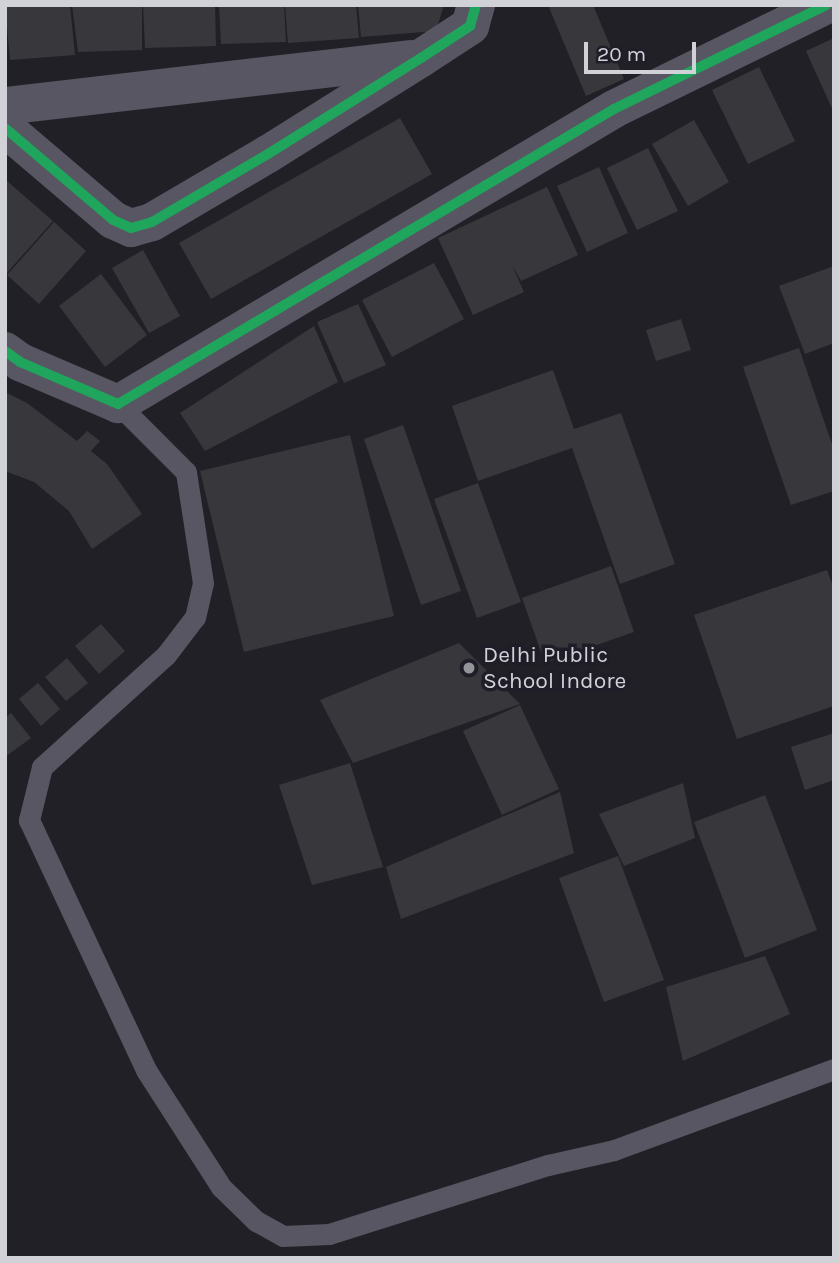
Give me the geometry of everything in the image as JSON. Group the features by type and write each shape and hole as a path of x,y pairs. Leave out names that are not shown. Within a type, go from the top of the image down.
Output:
{"street":[{"path":"5,128 113,220 131,228 152,222 268,155 421,58 470,26 476,5"},
{"path":"5,351 20,362 118,404 614,109 826,5"},
{"path":"5,106 421,58"}],"lane":[{"path":"118,404 186,472 203,583 195,617 166,655 42,767 29,820 146,1070 221,1187 256,1221 283,1236 329,1234 548,1165 614,1150 834,1069"}],"building":[{"path":"5,5 70,5 75,55 10,60"},
{"path":"72,5 142,5 142,50 78,52"},
{"path":"143,5 215,5 216,46 145,48"},
{"path":"219,5 284,5 286,42 221,44"},
{"path":"285,5 356,5 359,38 288,43"},
{"path":"358,5 444,5 436,31 361,37"},
{"path":"548,5 593,5 624,79 586,96"},
{"path":"834,38 834,113 806,51"},
{"path":"759,67 795,141 748,164 712,90"},
{"path":"400,118 432,174 211,299 179,243"},
{"path":"694,120 729,182 688,206 652,144"},
{"path":"648,148 678,211 637,230 607,168"},
{"path":"599,167 628,233 587,252 557,186"},
{"path":"5,181 53,221 5,275"},
{"path":"547,187 578,255 521,281 512,265 524,292 473,315 438,238"},
{"path":"54,222 86,251 39,304 7,275"},
{"path":"143,250 180,316 149,333 112,268"},
{"path":"434,263 464,319 392,357 362,300"},
{"path":"834,266 834,343 805,354 779,286"},
{"path":"101,274 147,335 105,367 59,306"},
{"path":"358,304 386,365 344,383 317,322"},
{"path":"681,319 691,350 656,361 646,330"},
{"path":"314,326 338,382 205,451 180,413"},
{"path":"799,348 834,450 834,491 791,505 743,367"},
{"path":"553,370 574,429 621,413 675,564 620,584 572,448 478,481 452,406"},
{"path":"5,392 27,403 77,441 87,431 100,441 91,451 107,464 142,514 92,549 69,511 34,482 5,471"},
{"path":"403,425 461,591 421,605 364,439"},
{"path":"350,435 394,616 244,652 200,471"},
{"path":"478,483 521,602 477,618 434,499"},
{"path":"611,566 634,632 545,663 522,598"},
{"path":"827,570 834,589 834,706 737,739 694,615"},
{"path":"101,624 125,651 99,674 75,646"},
{"path":"459,643 520,704 353,763 320,700"},
{"path":"67,658 88,683 66,701 45,677"},
{"path":"38,683 60,709 41,726 19,699"},
{"path":"520,705 559,789 502,815 463,731"},
{"path":"11,713 31,738 5,757 5,718"},
{"path":"834,733 834,780 805,790 791,747"},
{"path":"350,763 383,867 312,885 279,785"},
{"path":"683,783 695,838 624,866 599,814"},
{"path":"560,792 574,853 401,919 386,867"},
{"path":"765,795 817,930 745,958 694,822"},
{"path":"618,856 664,980 604,1002 559,878"},
{"path":"765,956 790,1014 683,1061 666,987"}],"cycle path":[{"path":"5,128 113,220 131,228 152,222 268,154 421,58 470,26 476,5"},
{"path":"5,351 20,362 118,404 614,109 826,5"}],"place":[{"name":"Delhi Public School Indore","path":"469,668"}]}
